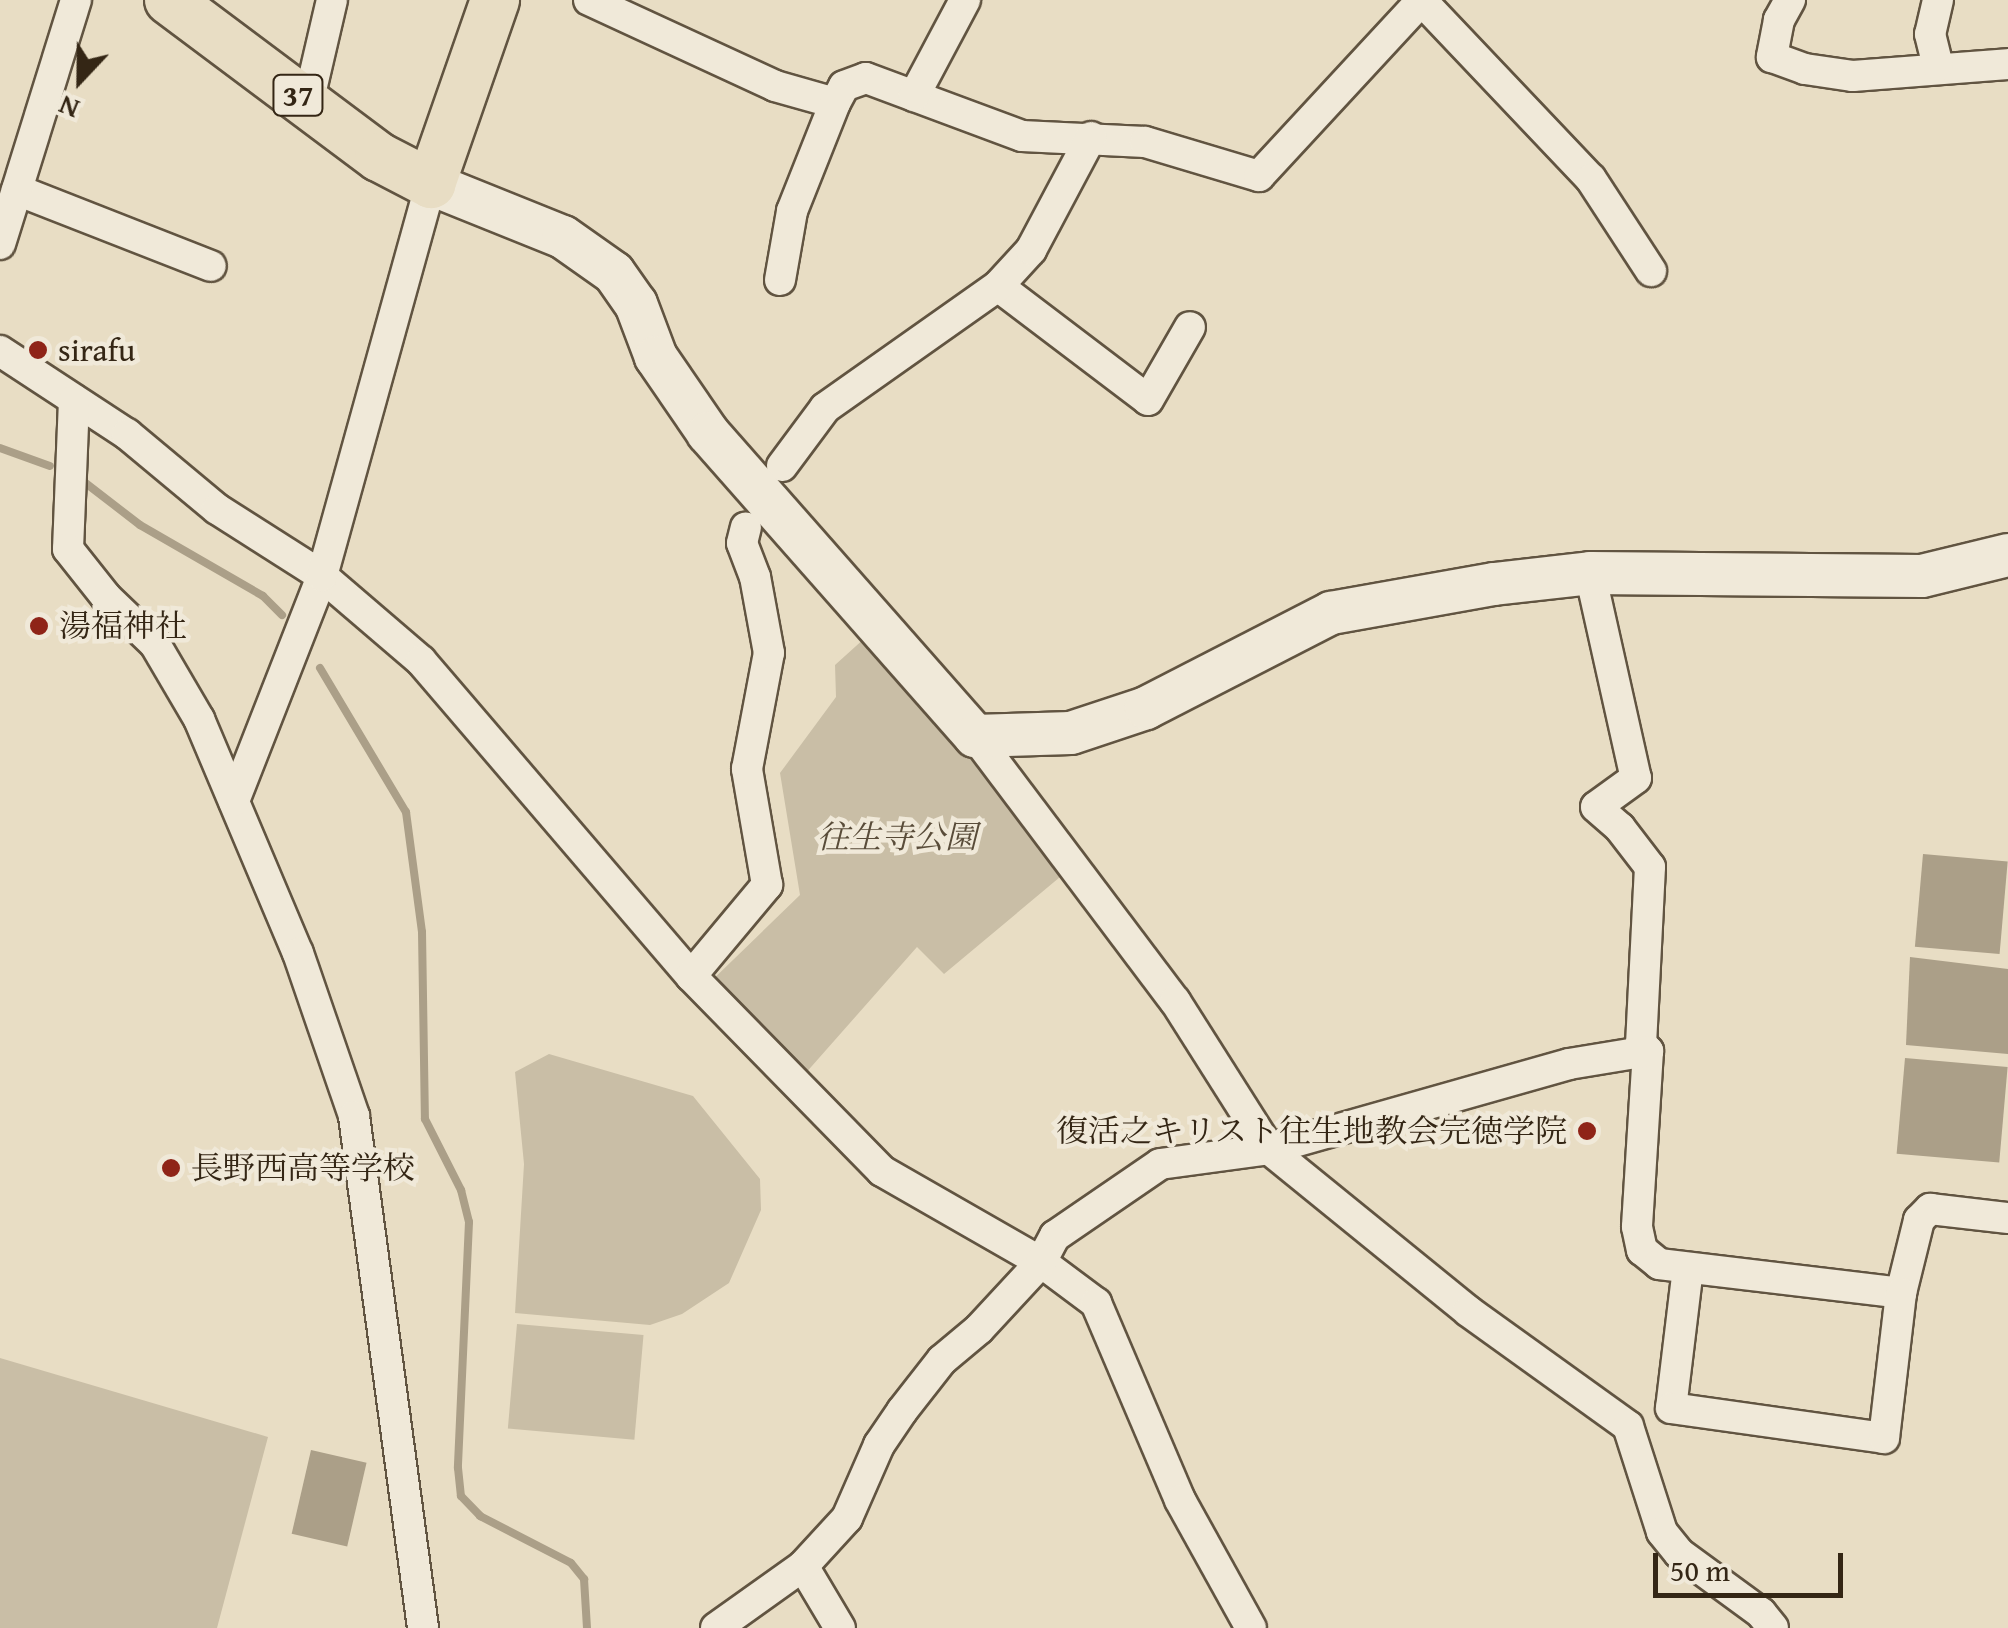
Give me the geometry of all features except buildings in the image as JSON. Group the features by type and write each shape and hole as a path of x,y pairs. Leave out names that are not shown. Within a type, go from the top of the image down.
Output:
{"main road":[{"name":"37","path":"170,0 379,156 431,184"},
{"path":"431,184 494,0"}],"street":[{"path":"0,244 76,0"},
{"path":"308,103 332,0"},
{"path":"589,0 774,86 835,103"},
{"path":"914,96 965,0"},
{"path":"780,280 792,211 844,86 866,78 1022,136 1090,136 1145,142 1259,176 1422,0 1591,178 1651,270"},
{"path":"1790,0 1779,20 1772,57 1804,69 1853,76 1938,66 2008,64"},
{"path":"1938,0 1930,34 1938,66"},
{"path":"782,466 825,408 998,286 1031,250 1090,136"},
{"path":"234,801 322,576 431,184 564,238 614,273 636,304 656,357 708,433 975,736 1175,1002 1269,1149 1468,1310 1628,1426 1662,1532 1679,1553 1761,1613 1773,1628"},
{"path":"17,190 211,266"},
{"path":"998,286 1148,400 1190,327"},
{"path":"0,351 127,434 217,509 322,576 421,661 692,976 882,1171 1041,1262 1096,1303 1180,1500 1251,1628"},
{"path":"74,400 68,549 106,596 155,644 199,719 298,954 354,1116 423,1628"},
{"path":"692,976 768,885 747,769 770,653 755,576 742,543 746,528"},
{"path":"975,736 1071,732 1146,708 1331,613 1590,573 1922,576 2008,556"},
{"path":"1590,573 1636,778 1596,807 1620,828 1650,868 1641,1043 1648,1050 1637,1227 1642,1250 1659,1264 1902,1293"},
{"path":"716,1628 803,1566 847,1518 880,1444 924,1382 1041,1262 1055,1236 1160,1164 1269,1149 1569,1064 1648,1050"},
{"path":"1688,1268 1671,1408 1884,1438 1902,1293 1919,1220 1930,1209 2008,1218"},
{"path":"803,1566 840,1628"}],"green space":[{"name":"往生寺公園","path":"866,637 1066,872 944,974 917,947 804,1075 704,988 800,895 780,773 836,697 835,665"},
{"path":"549,1054 693,1096 760,1179 761,1210 729,1283 682,1314 650,1325 515,1313 524,1164 515,1072"},
{"path":"517,1324 644,1335 634,1440 508,1429"},
{"path":"0,1358 268,1437 217,1628 0,1628"}],"shaded area":[{"path":"1923,854 2008,861 2000,954 1915,947"},
{"path":"1910,957 2008,969 2008,1054 1906,1045"},
{"path":"1905,1058 2008,1067 1999,1163 1897,1154"},
{"path":"311,1450 367,1463 347,1547 292,1534"}],"waterway":[{"path":"0,448 50,466"},
{"path":"79,478 140,525 263,596 282,615"},
{"path":"320,668 406,812 422,932 425,1119 461,1190 469,1222 458,1468 461,1496 480,1516 571,1563 584,1579 587,1628"}],"place":[{"name":"sirafu","path":"38,350"},
{"name":"湯福神社","path":"39,626"},
{"name":"復活之キリスト往生地教会完徳学院","path":"1587,1131"},
{"name":"長野西高等学校","path":"171,1168"}]}
